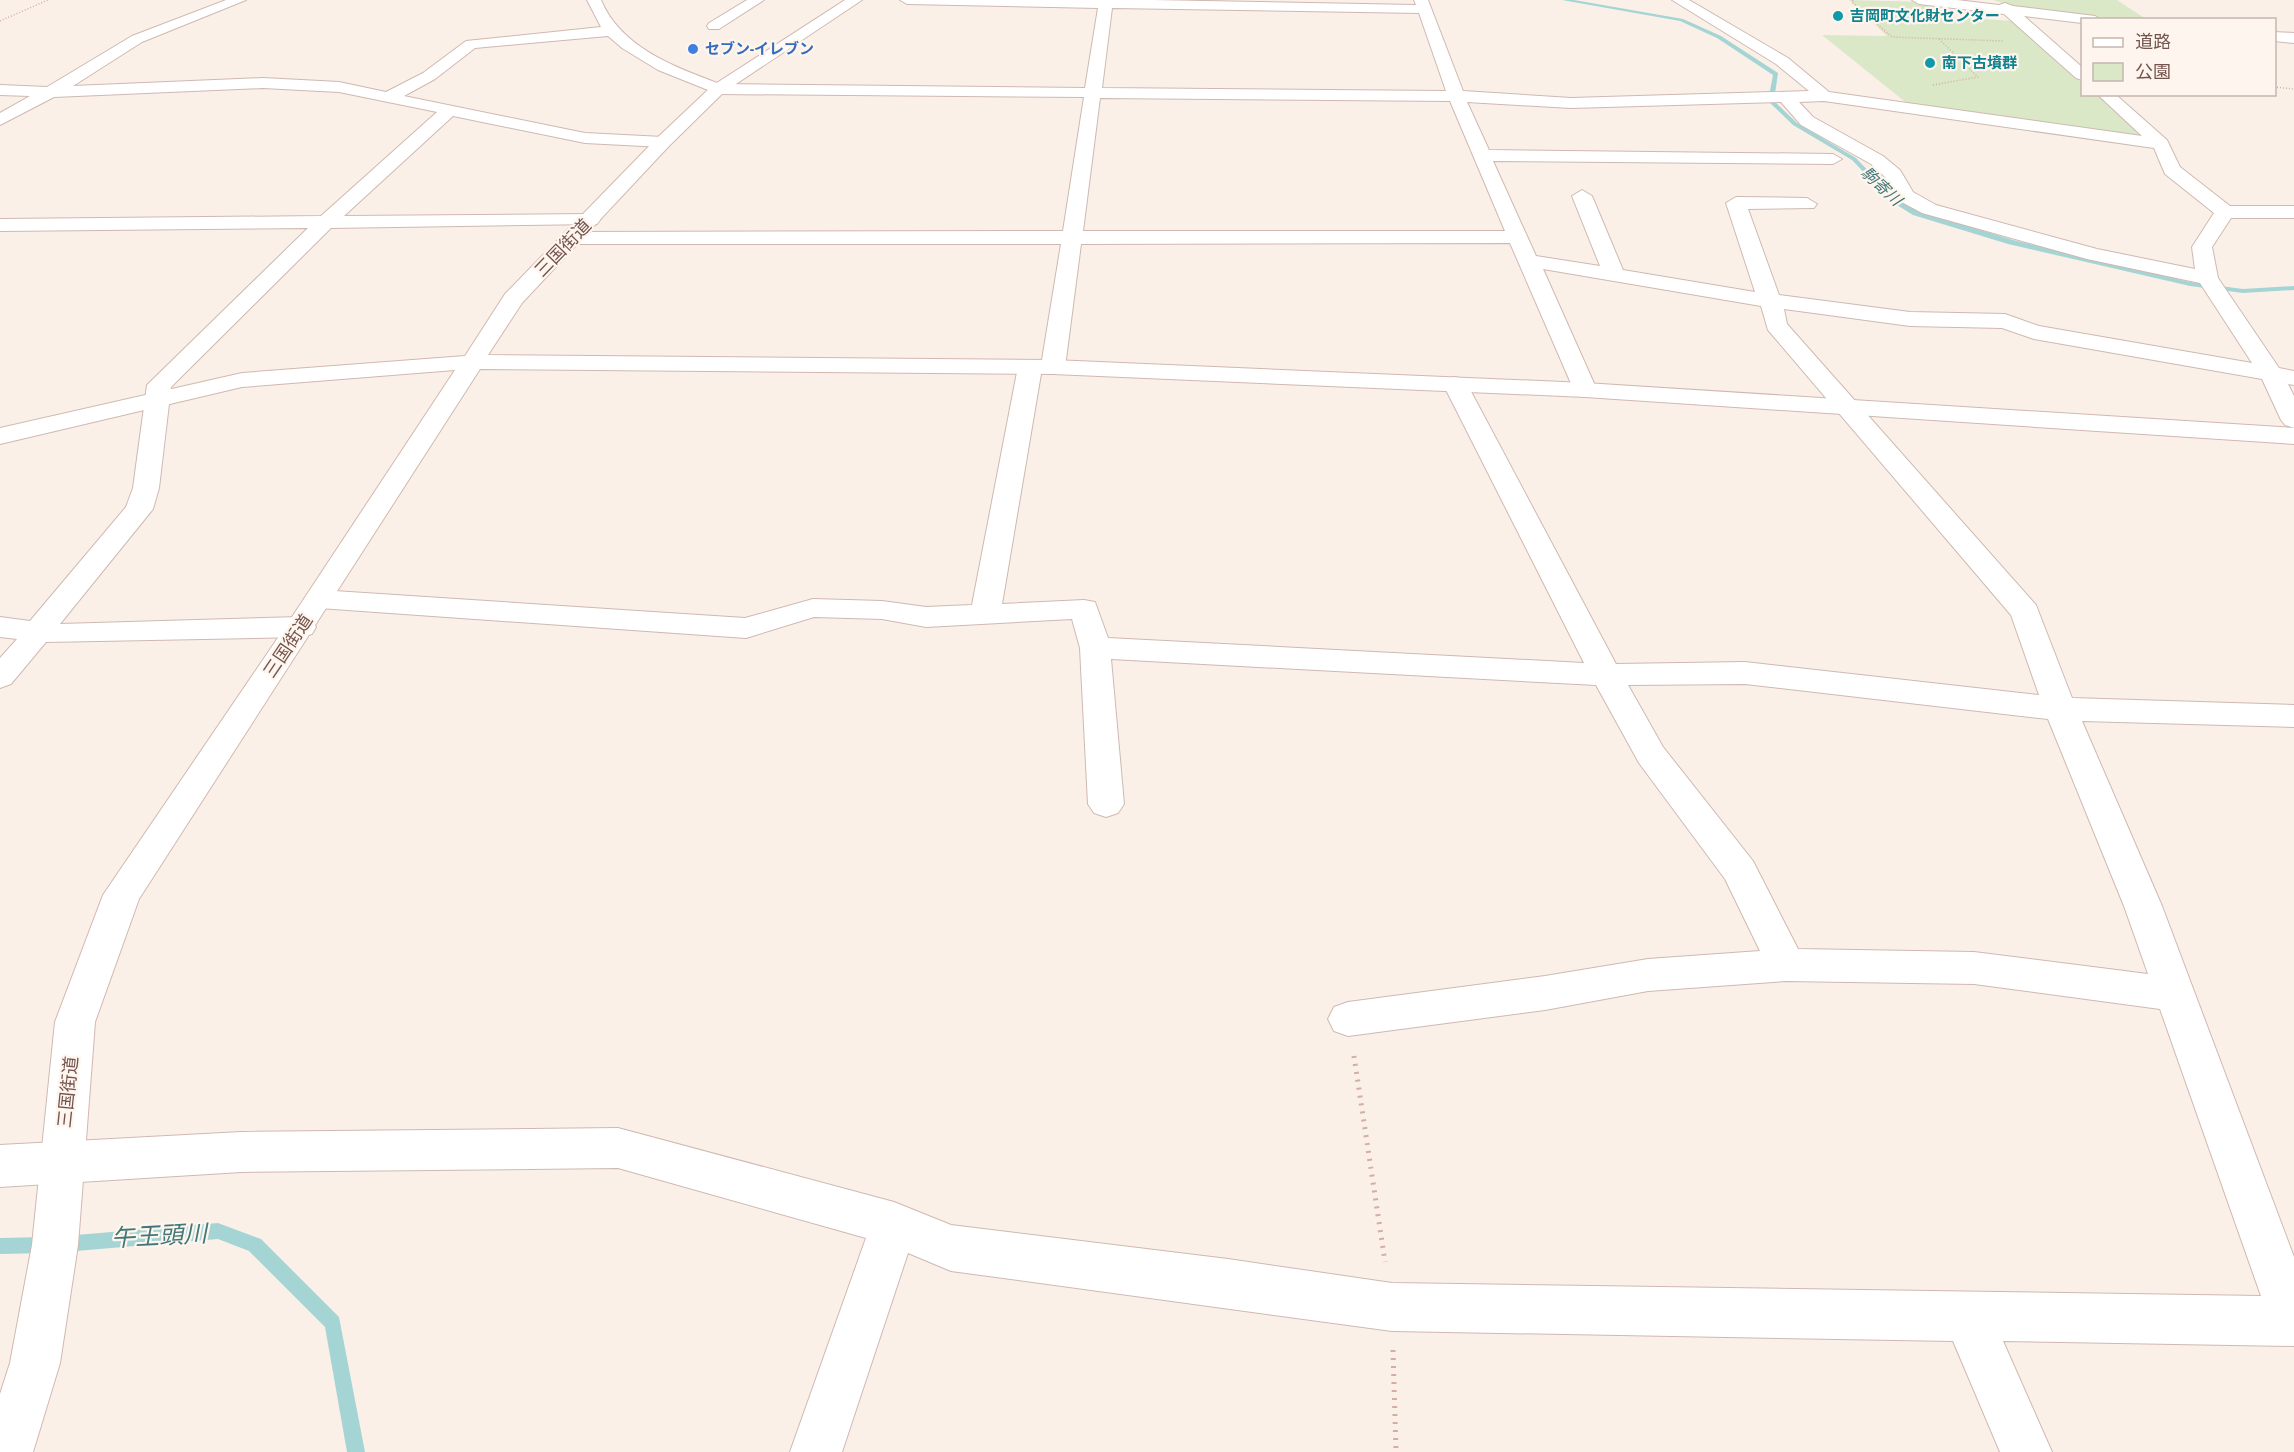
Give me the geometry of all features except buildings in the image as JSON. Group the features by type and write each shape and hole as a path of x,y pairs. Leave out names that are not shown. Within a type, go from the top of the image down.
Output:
{"street":[{"path":"0,120 86,72 137,39 239,0"},
{"path":"594,0 597,14 611,31 670,70 718,89 1456,96 1571,102 1824,96 2161,144"},
{"path":"714,26 757,0"},
{"name":"三国街道","path":"7,1452 35,1363 55,1245 75,1022 122,895 310,613 513,298 663,142 718,89 855,0"},
{"path":"907,0 1422,4 1456,96 1481,155 1586,390"},
{"path":"1679,0 1782,62 1824,96"},
{"path":"1919,0 2081,18"},
{"path":"1989,0 2010,9 2081,74"},
{"path":"986,612 1071,239 1106,2"},
{"path":"387,98 429,76 471,44 611,31"},
{"path":"2276,36 2294,38"},
{"path":"0,90 48,92 262,83 339,87 585,138 663,142"},
{"path":"2107,96 2161,144 2172,170 2225,212 2294,212"},
{"path":"1786,98 1807,121 1877,160 1893,174 1905,196 1929,209 2094,255 2211,284"},
{"path":"0,676 21,655 38,631 140,509 146,488 159,385 325,222 448,111"},
{"path":"1481,155 1833,159"},
{"path":"1582,196 1615,277"},
{"path":"0,1166 241,1152 618,1148 894,1224 951,1248 1228,1282 1392,1307 1515,1311 2294,1322 2143,906 2047,676 2025,612 1776,325 1771,301 1765,291 1736,203 1807,204"},
{"path":"2225,212 2202,247 2211,284 2268,372 2294,420"},
{"path":"1,225 590,220"},
{"path":"572,238 1516,237"},
{"path":"1530,261 1615,277 1771,301 1910,319 2005,321 2034,332 2294,378"},
{"path":"0,436 242,380 473,362 1041,367 1586,390 2294,436"},
{"path":"1455,384 1606,675 1651,755 1740,871 1786,964"},
{"path":"0,627 57,634 310,613 746,628 813,608 882,610 926,617 986,612 1084,609 1095,648 1106,804"},
{"path":"1095,648 1401,662 1606,675 1745,673 2062,709 2294,716"},
{"path":"1348,1019 1545,993 1648,975 1786,964 1974,968 2175,994"},
{"path":"816,1452 894,1224"},
{"path":"1967,1316 2026,1452"}],"path":[{"path":"0,21 48,0"},
{"path":"1853,0 1852,2 1892,36 2047,42"},
{"path":"2276,87 2294,89"},
{"path":"1348,1019 1392,1307 1395,1452"}],"green space":[{"path":"1849,0 1928,2 1948,17 2015,21 2081,79 2081,96 2100,96 2148,137 1909,105 1822,35 1887,36"},
{"path":"1993,0 2117,0 2144,18 2069,15"}],"waterway":[{"name":"駒寄川","path":"1565,0 1681,20 1719,37 1776,74 1771,101 1795,124 1854,159 1894,201 1916,213 2011,242 2190,284 2243,291 2294,288"},
{"name":"午王頭川","path":"64,1244 218,1231 255,1245 333,1323 356,1452"},
{"name":"午王頭川","path":"0,1246 47,1245"}],"place":[{"name":"吉岡町文化財センター","path":"1838,16"},
{"name":"セブン-イレブン","path":"693,49"},
{"name":"南下古墳群","path":"1930,63"}]}
